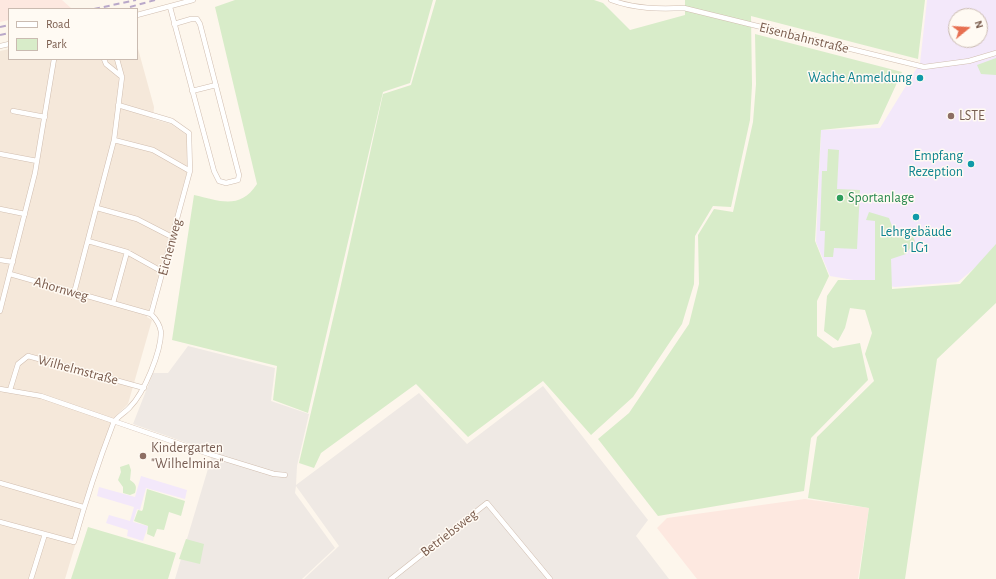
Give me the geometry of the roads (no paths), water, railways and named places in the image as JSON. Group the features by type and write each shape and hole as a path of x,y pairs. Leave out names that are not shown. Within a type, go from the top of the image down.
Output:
{"street":[{"path":"138,15 193,0"},
{"name":"Eisenbahnstraße","path":"611,0 623,5 654,9 684,8 924,67 969,61 996,53"},
{"path":"170,7 174,24 214,171 219,181 226,184 238,180 239,175 200,24 196,19 174,24"},
{"path":"0,311 37,161 54,60"},
{"path":"104,60 106,64 122,77"},
{"path":"74,293 114,140 122,77 117,60"},
{"path":"192,91 216,85"},
{"name":"Eichenweg","path":"118,105 172,121 189,134 190,170 151,314"},
{"path":"13,111 45,117"},
{"path":"114,140 153,150 190,170"},
{"path":"0,154 37,161"},
{"path":"97,208 137,219 172,237"},
{"path":"0,209 25,214"},
{"path":"88,241 127,252 163,272"},
{"path":"113,303 127,252"},
{"path":"0,260 12,262"},
{"name":"Ahornweg","path":"10,274 151,314"},
{"path":"0,522 74,542 83,507 114,422 131,407 144,388 156,356 160,332 158,322 151,314"},
{"name":"Wilhelmstraße","path":"10,390 18,364 28,356 144,388"},
{"path":"0,389 41,396 210,454 274,474 285,475"},
{"path":"0,483 83,507"},
{"name":"Betriebsweg","path":"391,579 487,503 550,579"},
{"path":"32,579 45,534"}],"railway":[{"path":"99,8 136,0"},
{"path":"130,7 155,0"},
{"path":"0,27 8,25"},
{"path":"0,35 8,33"}],"place":[{"name":"Wache Anmeldung","path":"920,78"},
{"name":"LSTE","path":"951,116"},
{"name":"Empfang Rezeption","path":"971,164"},
{"name":"Sportanlage","path":"840,198"},
{"name":"Lehrgebäude 1 LG1","path":"916,217"},
{"name":"Kindergarten \"Wilhelmina\"","path":"143,456"}]}
